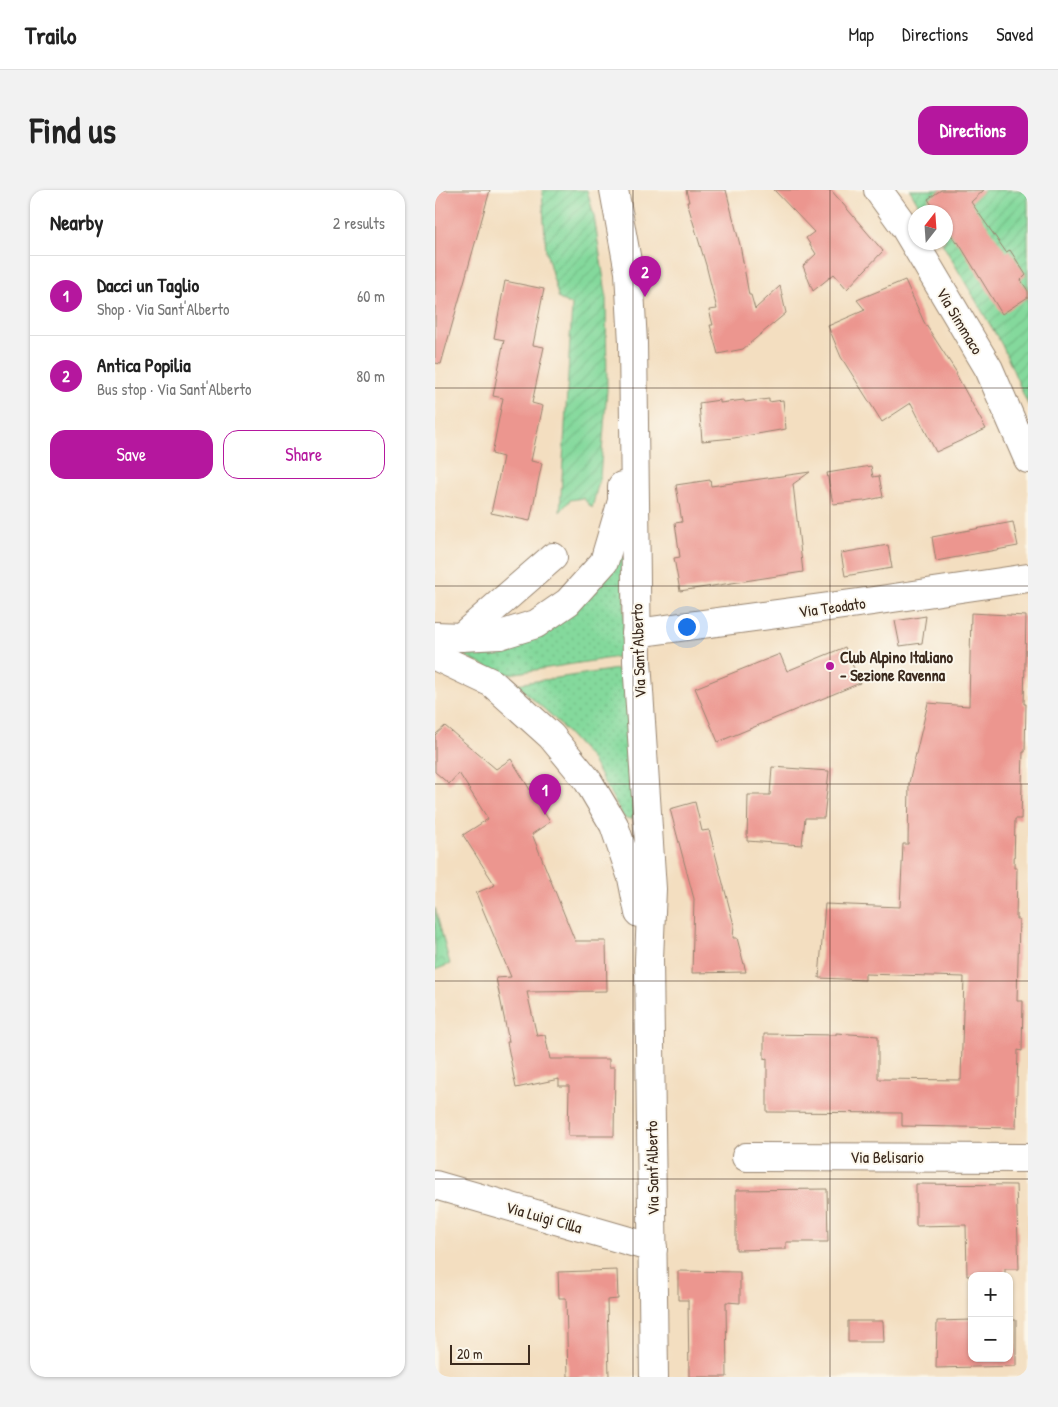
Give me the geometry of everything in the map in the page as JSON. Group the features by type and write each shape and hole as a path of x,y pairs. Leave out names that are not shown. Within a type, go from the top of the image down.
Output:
{"street":[{"name":"Via Sant'Alberto","path":"614,190 629,272 633,343 636,633 651,889 649,958 654,1377"},
{"name":"Via Simmaco","path":"878,190 903,226 989,369 1028,459"},
{"name":"Via Sant'Alberto","path":"448,636 500,635 536,624 568,602 604,562 622,501 622,425 633,343"},
{"name":"Via Sant'Alberto","path":"448,636 553,558"},
{"name":"Via Teodato","path":"636,633 1028,578"},
{"name":"Via Sant'Alberto","path":"435,656 492,683 551,736 588,781 617,833 632,878 649,958"},
{"name":"Via Belisario","path":"746,1157 1028,1158"},
{"name":"Via Luigi Cilla","path":"435,1185 653,1248"}],"green space":[{"path":"542,190 587,190 594,216 606,293 607,390 600,477 592,508 583,498 570,500 560,512 572,305 559,299 546,252"},
{"path":"910,190 1028,190 1028,405 1002,345 946,250 953,250 953,205 919,205"},
{"path":"625,529 624,656 503,675 467,657 464,653 468,649 508,646"},
{"path":"624,668 637,809 632,819 624,818 591,759 554,718 516,684"},
{"path":"435,908 450,964 435,970"}],"building":[{"path":"435,190 490,190 441,364 435,363"},
{"path":"686,190 726,190 740,245 749,295 751,295 755,309 780,286 786,313 743,349 718,354 710,325 713,325 709,310 717,309 687,202 689,202"},
{"path":"774,190 831,190 883,251 847,289 834,274 813,291 803,266 816,254 806,238 814,232"},
{"path":"941,190 984,190 971,202 1006,252 1010,250 1026,275 1021,280 1028,291 1028,297 1002,314 958,242 953,237 953,205 932,205 928,199"},
{"path":"905,280 924,322 957,373 986,429 936,452 911,403 882,422 841,357 828,326 865,310 857,300"},
{"path":"505,281 544,289 533,345 544,347 532,403 543,406 531,461 542,463 530,521 491,513 503,457 492,454 503,398 493,396 504,340 494,338"},
{"path":"769,399 769,402 783,400 786,429 734,438 702,441 699,403 720,400 720,403"},
{"path":"871,466 873,477 879,476 883,497 833,504 827,473"},
{"path":"810,472 793,484 803,572 680,591 674,558 680,557 675,523 682,522 676,485 710,480 711,486"},
{"path":"1013,522 1018,546 936,561 932,537"},
{"path":"888,545 892,568 845,576 841,553"},
{"path":"971,613 1026,616 1025,752 1023,752 1021,819 1015,819 1014,868 1017,868 1016,919 1019,919 1017,1001 1023,1001 1022,1051 1018,1050 1016,1128 902,1126 902,1113 767,1112 767,1058 764,1059 764,1034 836,1035 836,1033 878,1036 878,1079 961,1080 964,977 865,974 865,980 819,978 825,904 900,907 903,844 908,844 909,783 928,703 969,706"},
{"path":"926,616 922,643 900,646 895,621"},
{"path":"845,647 860,683 718,742 695,688 780,654 787,671"},
{"path":"445,726 496,769 511,759 550,822 532,834 575,941 606,941 607,991 527,992 537,1036 545,1035 550,1059 609,1059 609,1067 615,1067 614,1136 568,1136 569,1086 559,1086 559,1079 516,1088 496,978 511,977 476,893 495,885 463,835 488,819 459,773 449,784 435,772 435,735"},
{"path":"772,767 829,771 824,818 805,818 802,845 747,841 748,795 770,795"},
{"path":"695,802 702,831 709,830 734,925 733,938 737,938 746,972 692,973 694,899 670,809"},
{"path":"916,1184 1016,1185 1019,1269 1005,1269 1005,1272 968,1272 967,1276 966,1225 916,1226"},
{"path":"827,1189 828,1242 786,1242 786,1249 736,1250 736,1190"},
{"path":"617,1270 618,1299 607,1300 609,1377 568,1377 566,1298 559,1298 558,1272"},
{"path":"678,1271 740,1272 740,1303 726,1302 727,1377 689,1377 688,1300 678,1300"},
{"path":"968,1320 968,1362 1013,1362 1013,1320 1016,1320 1016,1366 936,1368 937,1321"},
{"path":"848,1321 883,1321 884,1342 848,1342"}],"place":[{"name":"Antica Popilia","path":"645,297"},
{"name":"Club Alpino Italiano - Sezione Ravenna","path":"830,666"},
{"name":"Dacci un Taglio","path":"545,815"}]}
